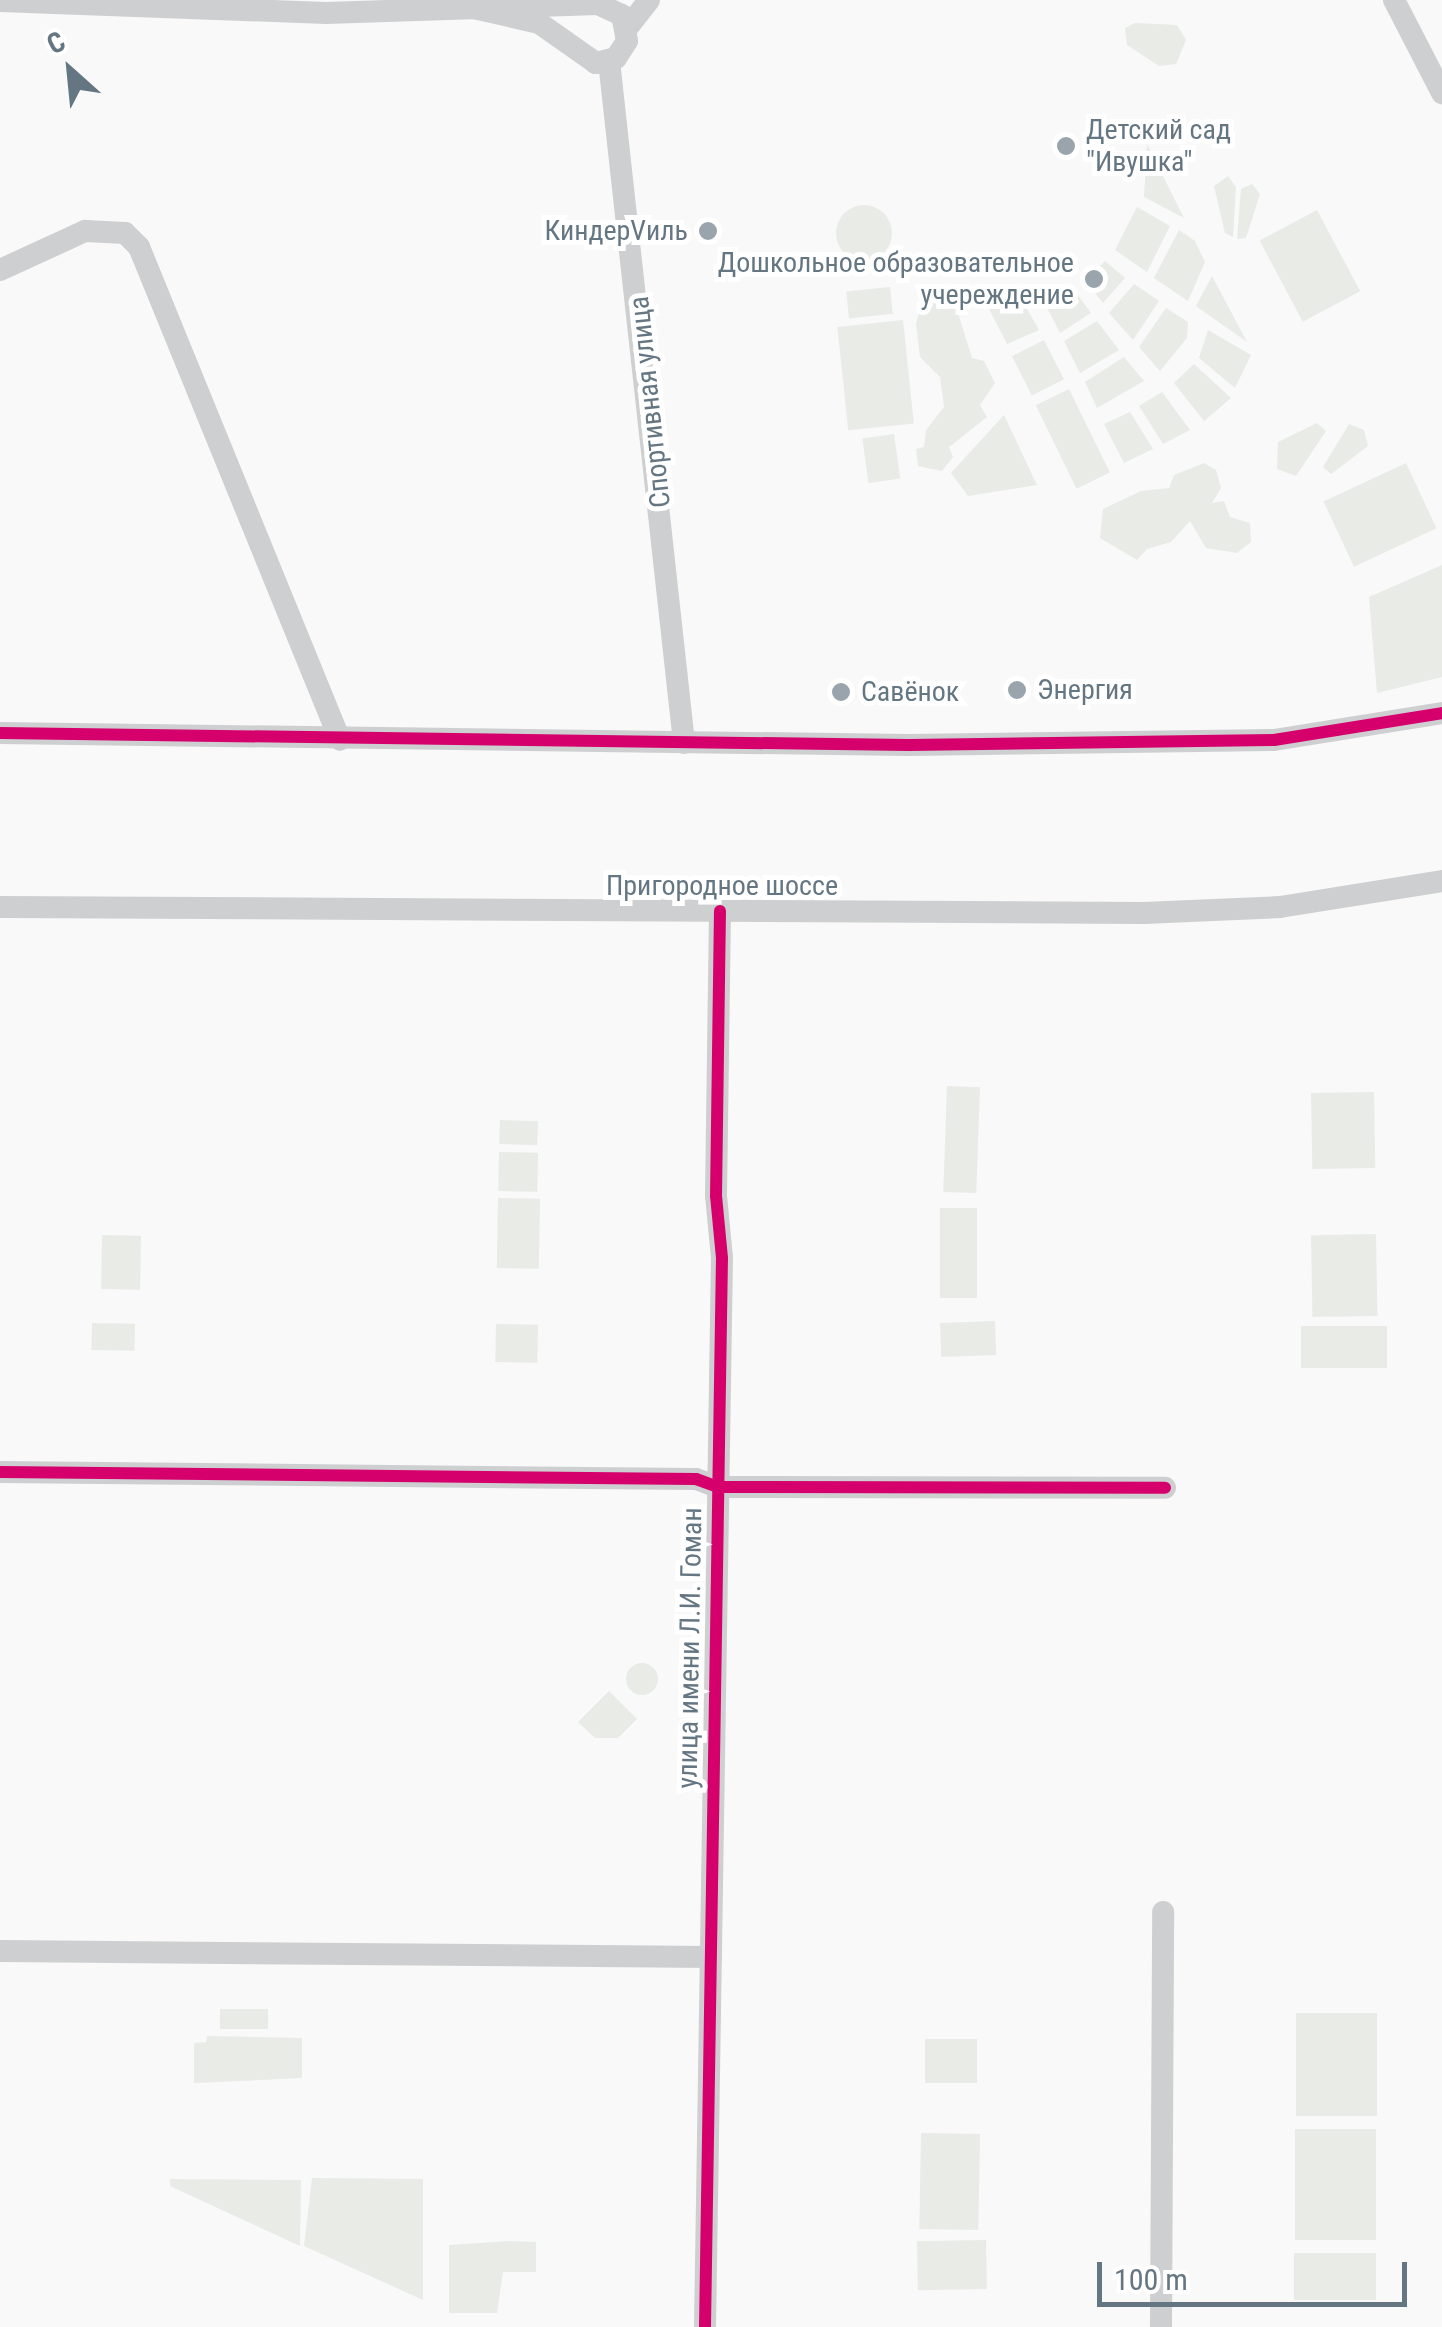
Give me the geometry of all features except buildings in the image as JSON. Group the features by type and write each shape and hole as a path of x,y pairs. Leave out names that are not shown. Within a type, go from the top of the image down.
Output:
{"street":[{"path":"474,8 539,23 570,42 589,62 610,61 625,48 628,27 649,0"},
{"path":"1394,0 1442,93"},
{"path":"0,2 326,13 408,4 474,8 604,3 628,27"},
{"path":"570,42 574,16 604,3"},
{"name":"Спортивная улица","path":"610,61 684,743"},
{"path":"0,270 84,232 125,233 139,246 340,740"},
{"path":"0,733 684,743 1274,740 1442,713"},
{"name":"Пригородное шоссе","path":"0,907 1163,912 1280,906 1442,881"},
{"name":"улица имени Л.И. Гоман","path":"705,2327 718,1487 720,911"},
{"path":"0,1472 696,1479 718,1487 1166,1488"},
{"path":"1161,2327 1163,1912"},
{"path":"0,1951 711,1958"}],"shaded area":[{"path":"1135,23 1177,25 1186,40 1176,64 1159,66 1127,45 1125,28"},
{"path":"1147,144 1184,218 1144,197"},
{"path":"1228,176 1236,187 1233,237 1225,233 1214,186"},
{"path":"1252,184 1260,194 1246,238 1237,239 1241,189"},
{"path":"864,205 884,213 892,233 884,253 864,261 844,253 836,233 844,213"},
{"path":"1137,207 1170,226 1147,272 1115,250"},
{"path":"1317,210 1360,291 1303,322 1260,241"},
{"path":"1179,230 1195,241 1205,262 1188,301 1154,278"},
{"path":"1105,261 1125,278 1103,303 1086,281"},
{"path":"1212,276 1247,342 1196,306"},
{"path":"1134,284 1159,301 1133,340 1109,313"},
{"path":"890,287 893,314 849,318 846,292"},
{"path":"1074,290 1091,313 1060,333 1041,296"},
{"path":"924,291 953,297 972,358 984,361 995,383 980,405 987,417 949,447 953,457 942,471 918,466 916,449 924,447 926,430 944,407 940,377 920,357 916,324"},
{"path":"1022,300 1039,330 1007,344 987,305"},
{"path":"1166,308 1188,322 1187,338 1160,371 1139,347"},
{"path":"903,320 914,423 848,430 837,327"},
{"path":"1097,321 1119,350 1080,373 1064,341"},
{"path":"1208,330 1251,355 1235,388 1199,358"},
{"path":"1044,340 1064,379 1032,396 1012,356"},
{"path":"1124,357 1144,381 1097,408 1085,382"},
{"path":"1194,364 1231,398 1204,421 1174,383"},
{"path":"1069,389 1110,473 1077,489 1036,405"},
{"path":"1162,392 1190,430 1163,444 1139,406"},
{"path":"1130,412 1153,449 1124,463 1104,424"},
{"path":"1004,415 1037,485 968,496 951,473"},
{"path":"1317,423 1326,431 1296,476 1277,469 1278,442"},
{"path":"1349,424 1364,430 1368,446 1331,474 1323,467"},
{"path":"894,434 900,479 869,483 862,438"},
{"path":"1204,463 1216,470 1221,488 1212,503 1224,501 1230,517 1250,523 1251,542 1237,553 1206,548 1190,521 1171,542 1147,549 1137,560 1100,538 1103,509 1141,491 1169,488 1174,475"},
{"path":"1406,463 1436,528 1354,567 1324,501"},
{"path":"1442,565 1442,677 1377,693 1369,597"},
{"path":"947,1086 980,1087 976,1193 943,1192"},
{"path":"1374,1092 1375,1168 1312,1169 1311,1093"},
{"path":"500,1120 538,1121 537,1145 499,1144"},
{"path":"499,1152 538,1153 537,1192 498,1191"},
{"path":"498,1198 540,1199 539,1269 497,1268"},
{"path":"940,1208 977,1208 977,1298 940,1298"},
{"path":"1376,1234 1377,1316 1312,1317 1311,1235"},
{"path":"102,1235 141,1236 140,1290 101,1289"},
{"path":"995,1321 996,1355 941,1357 940,1323"},
{"path":"92,1323 135,1324 135,1351 92,1350"},
{"path":"496,1324 538,1325 537,1363 495,1362"},
{"path":"1301,1326 1387,1326 1387,1368 1301,1368"},
{"path":"642,1663 654,1667 658,1679 654,1691 642,1695 630,1691 626,1679 630,1667"},
{"path":"609,1691 637,1719 618,1738 595,1738 578,1722"},
{"path":"220,2009 268,2009 268,2029 220,2029"},
{"path":"1296,2013 1377,2013 1377,2116 1296,2116"},
{"path":"207,2036 302,2038 302,2078 194,2083 194,2043 206,2042"},
{"path":"925,2039 977,2039 977,2083 925,2083"},
{"path":"1295,2129 1376,2129 1376,2240 1295,2240"},
{"path":"921,2133 980,2134 978,2230 919,2229"},
{"path":"312,2178 423,2179 423,2300 304,2246"},
{"path":"170,2179 301,2180 300,2246 170,2186"},
{"path":"986,2240 987,2289 918,2290 917,2241"},
{"path":"536,2242 536,2272 503,2272 497,2313 449,2313 449,2245"},
{"path":"1294,2253 1376,2253 1376,2300 1294,2300"}],"cycle path":[{"path":"0,733 909,745 1274,740 1442,713"},
{"path":"705,2327 722,1258 716,1196 720,911"},
{"path":"0,1472 696,1479 718,1487 1165,1488"}],"place":[{"name":"Детский сад \"Ивушка\"","path":"1066,146"},
{"name":"КиндерVиль","path":"708,231"},
{"name":"Дошкольное образовательное учереждение","path":"1094,279"},
{"name":"Энергия","path":"1017,690"},
{"name":"Савёнок","path":"841,692"}]}
